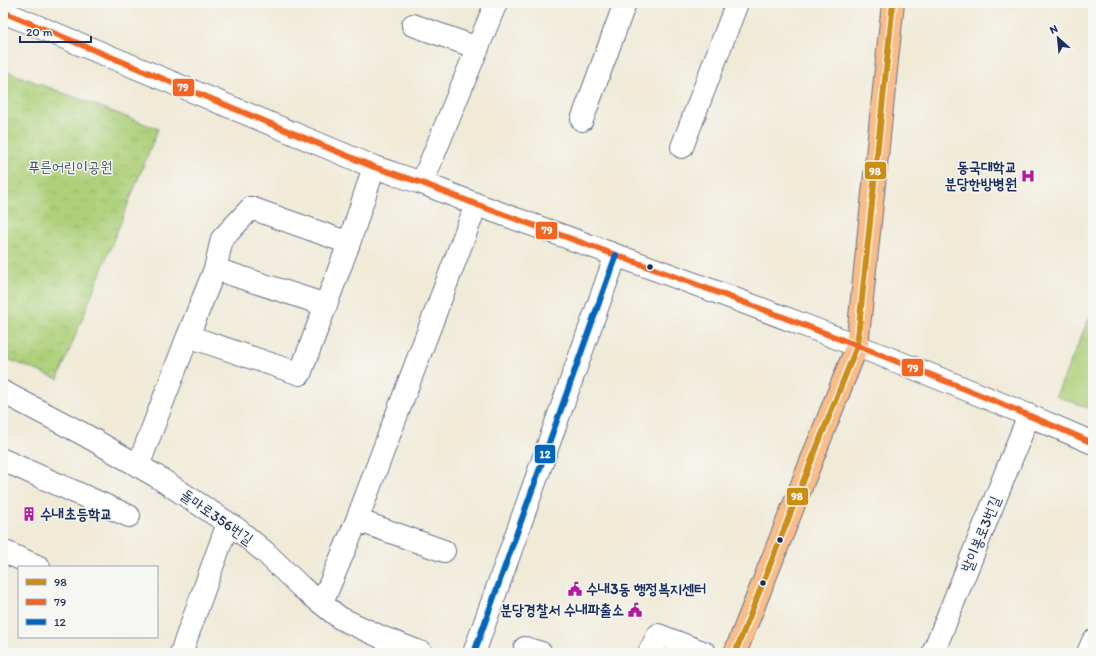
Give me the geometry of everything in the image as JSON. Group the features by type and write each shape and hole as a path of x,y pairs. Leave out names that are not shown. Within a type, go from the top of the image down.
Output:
{"main road":[{"path":"735,653 857,346 892,3"}],"street":[{"path":"422,183 496,3"},
{"path":"582,120 625,3"},
{"path":"682,147 737,3"},
{"path":"3,12 374,167 422,183 476,205 616,255 857,346 1029,415 1093,443"},
{"path":"413,25 478,48"},
{"path":"188,336 300,374 349,243 374,167"},
{"path":"322,603 356,520 476,205"},
{"path":"138,466 215,269 222,239 251,208 349,243"},
{"path":"474,653 616,255"},
{"path":"215,269 326,305"},
{"name":"돌마로356번길","path":"3,392 85,435 156,476 237,529 266,553 301,587 340,618 381,637 422,653"},
{"name":"발이봉로3번길","path":"933,653 1029,415"},
{"path":"3,460 129,516"},
{"path":"356,520 444,551"},
{"path":"181,653 228,523"},
{"path":"3,551 37,566"},
{"path":"649,653 658,634 705,653"},
{"path":"1088,653 1093,641"}],"green space":[{"name":"푸른어린이공원","path":"3,70 158,129 58,379 3,357"},
{"path":"1093,309 1093,410 1056,396"}],"transit line":[{"name":"98","path":"735,653 857,346 893,3"},
{"name":"79","path":"3,12 374,167 422,183 801,324 948,382 1093,443"},
{"name":"12","path":"474,653 616,255"}],"place":[{"name":"동국대학교 분당한방병원","path":"1028,176"},
{"name":"수내초등학교","path":"29,514"},
{"name":"수내3동 행정복지센터","path":"575,589"},
{"name":"분당경찰서 수내파출소","path":"635,610"}]}
